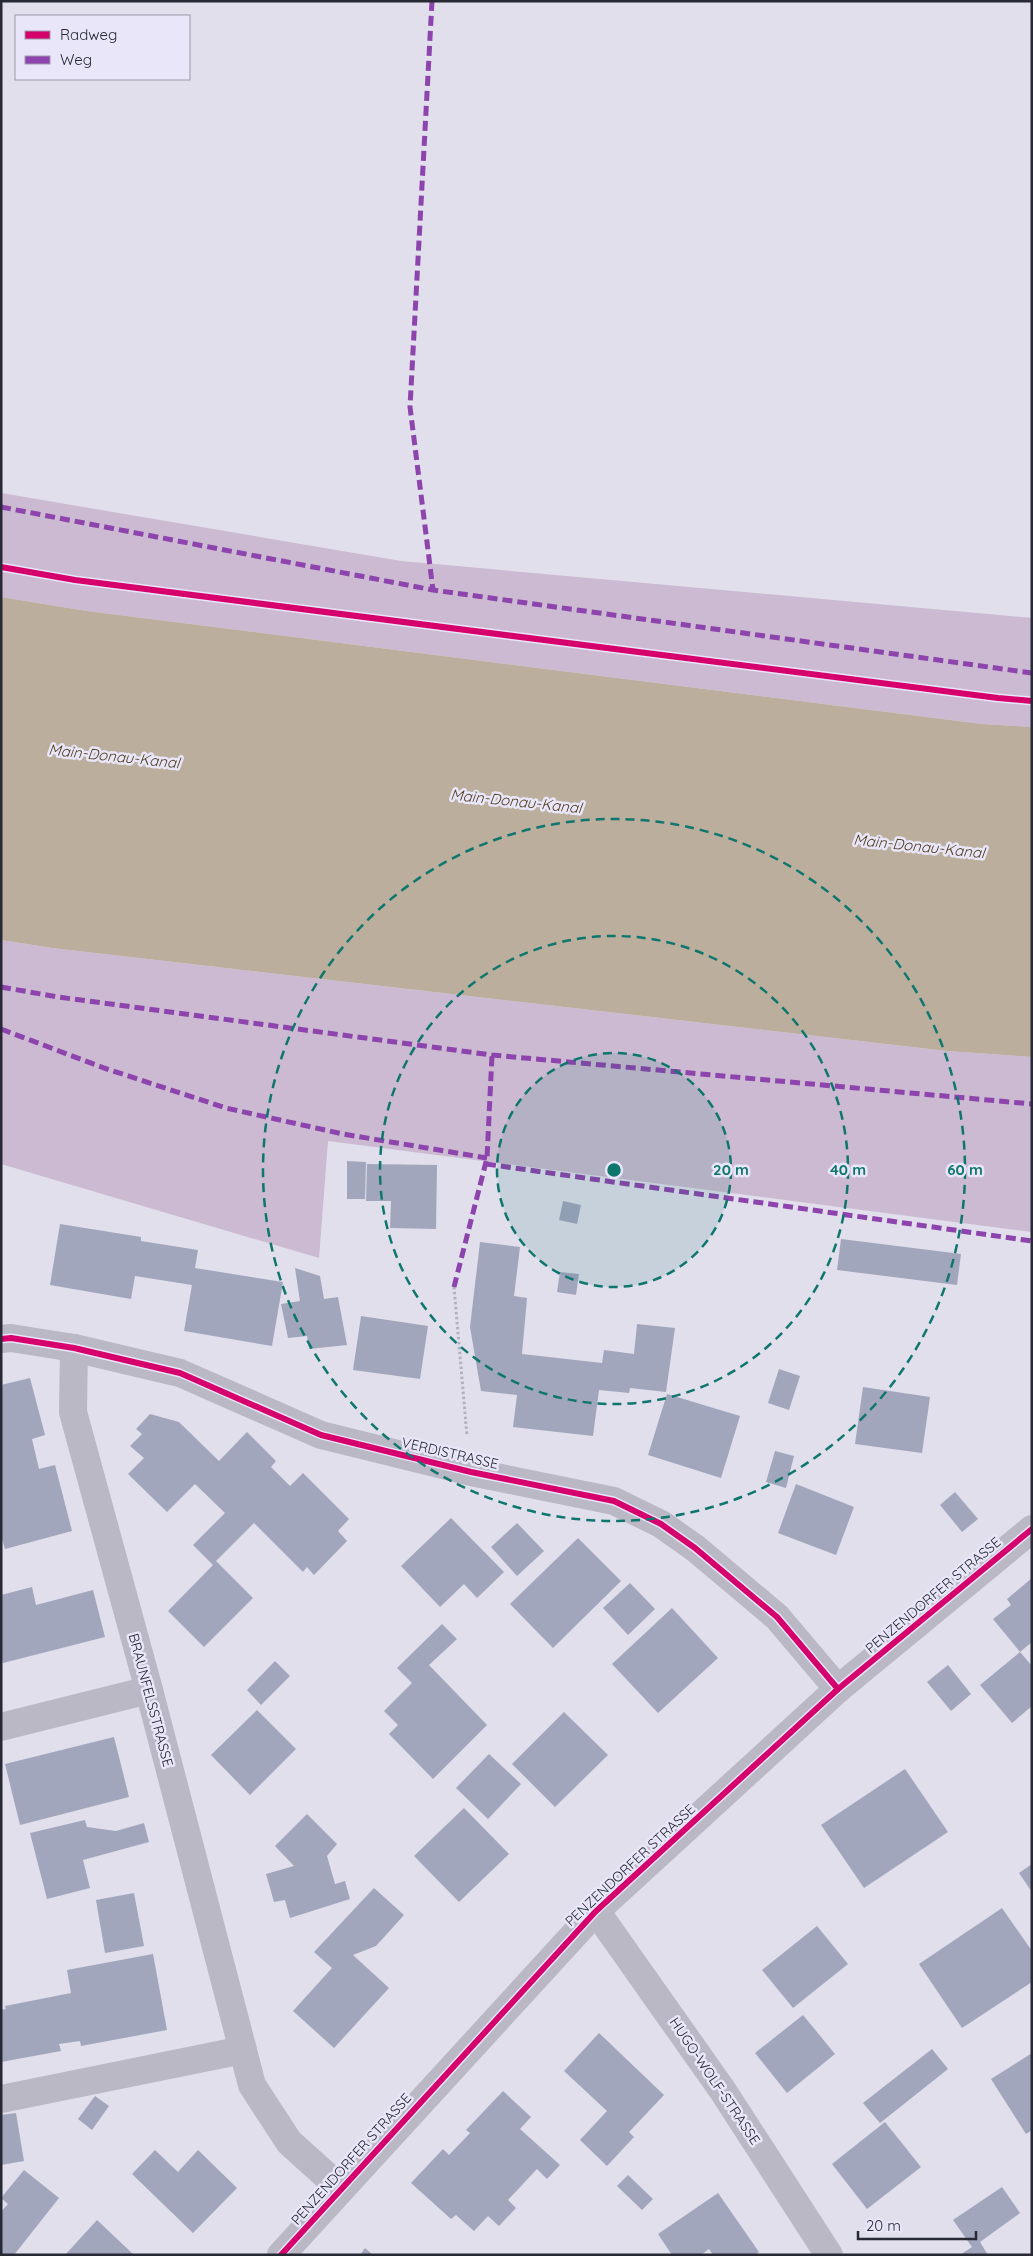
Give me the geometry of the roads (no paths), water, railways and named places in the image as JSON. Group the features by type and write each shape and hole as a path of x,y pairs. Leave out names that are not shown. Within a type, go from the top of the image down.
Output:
{"street":[{"name":"VERDISTRASSE","path":"1,1339 12,1338 74,1348 180,1374 321,1435 471,1472 614,1501 661,1524 695,1548 777,1617 838,1689"},
{"name":"BRAUNFELSSTRASSE","path":"74,1348 73,1412 149,1690 252,2086 289,2142 340,2188"},
{"name":"PENZENDORFER STRASSE","path":"281,2255 340,2188 596,1911 838,1689 1032,1529"},
{"path":"1,1727 149,1690"},
{"name":"HUGO-WOLF-STRASSE","path":"596,1911 723,2091 829,2255"},
{"path":"1,2099 243,2050"}],"water":[{"name":"Main-Donau-Kanal","path":"1,597 87,611 982,724 1032,727 1032,1057 947,1051 52,948 1,940"}]}
